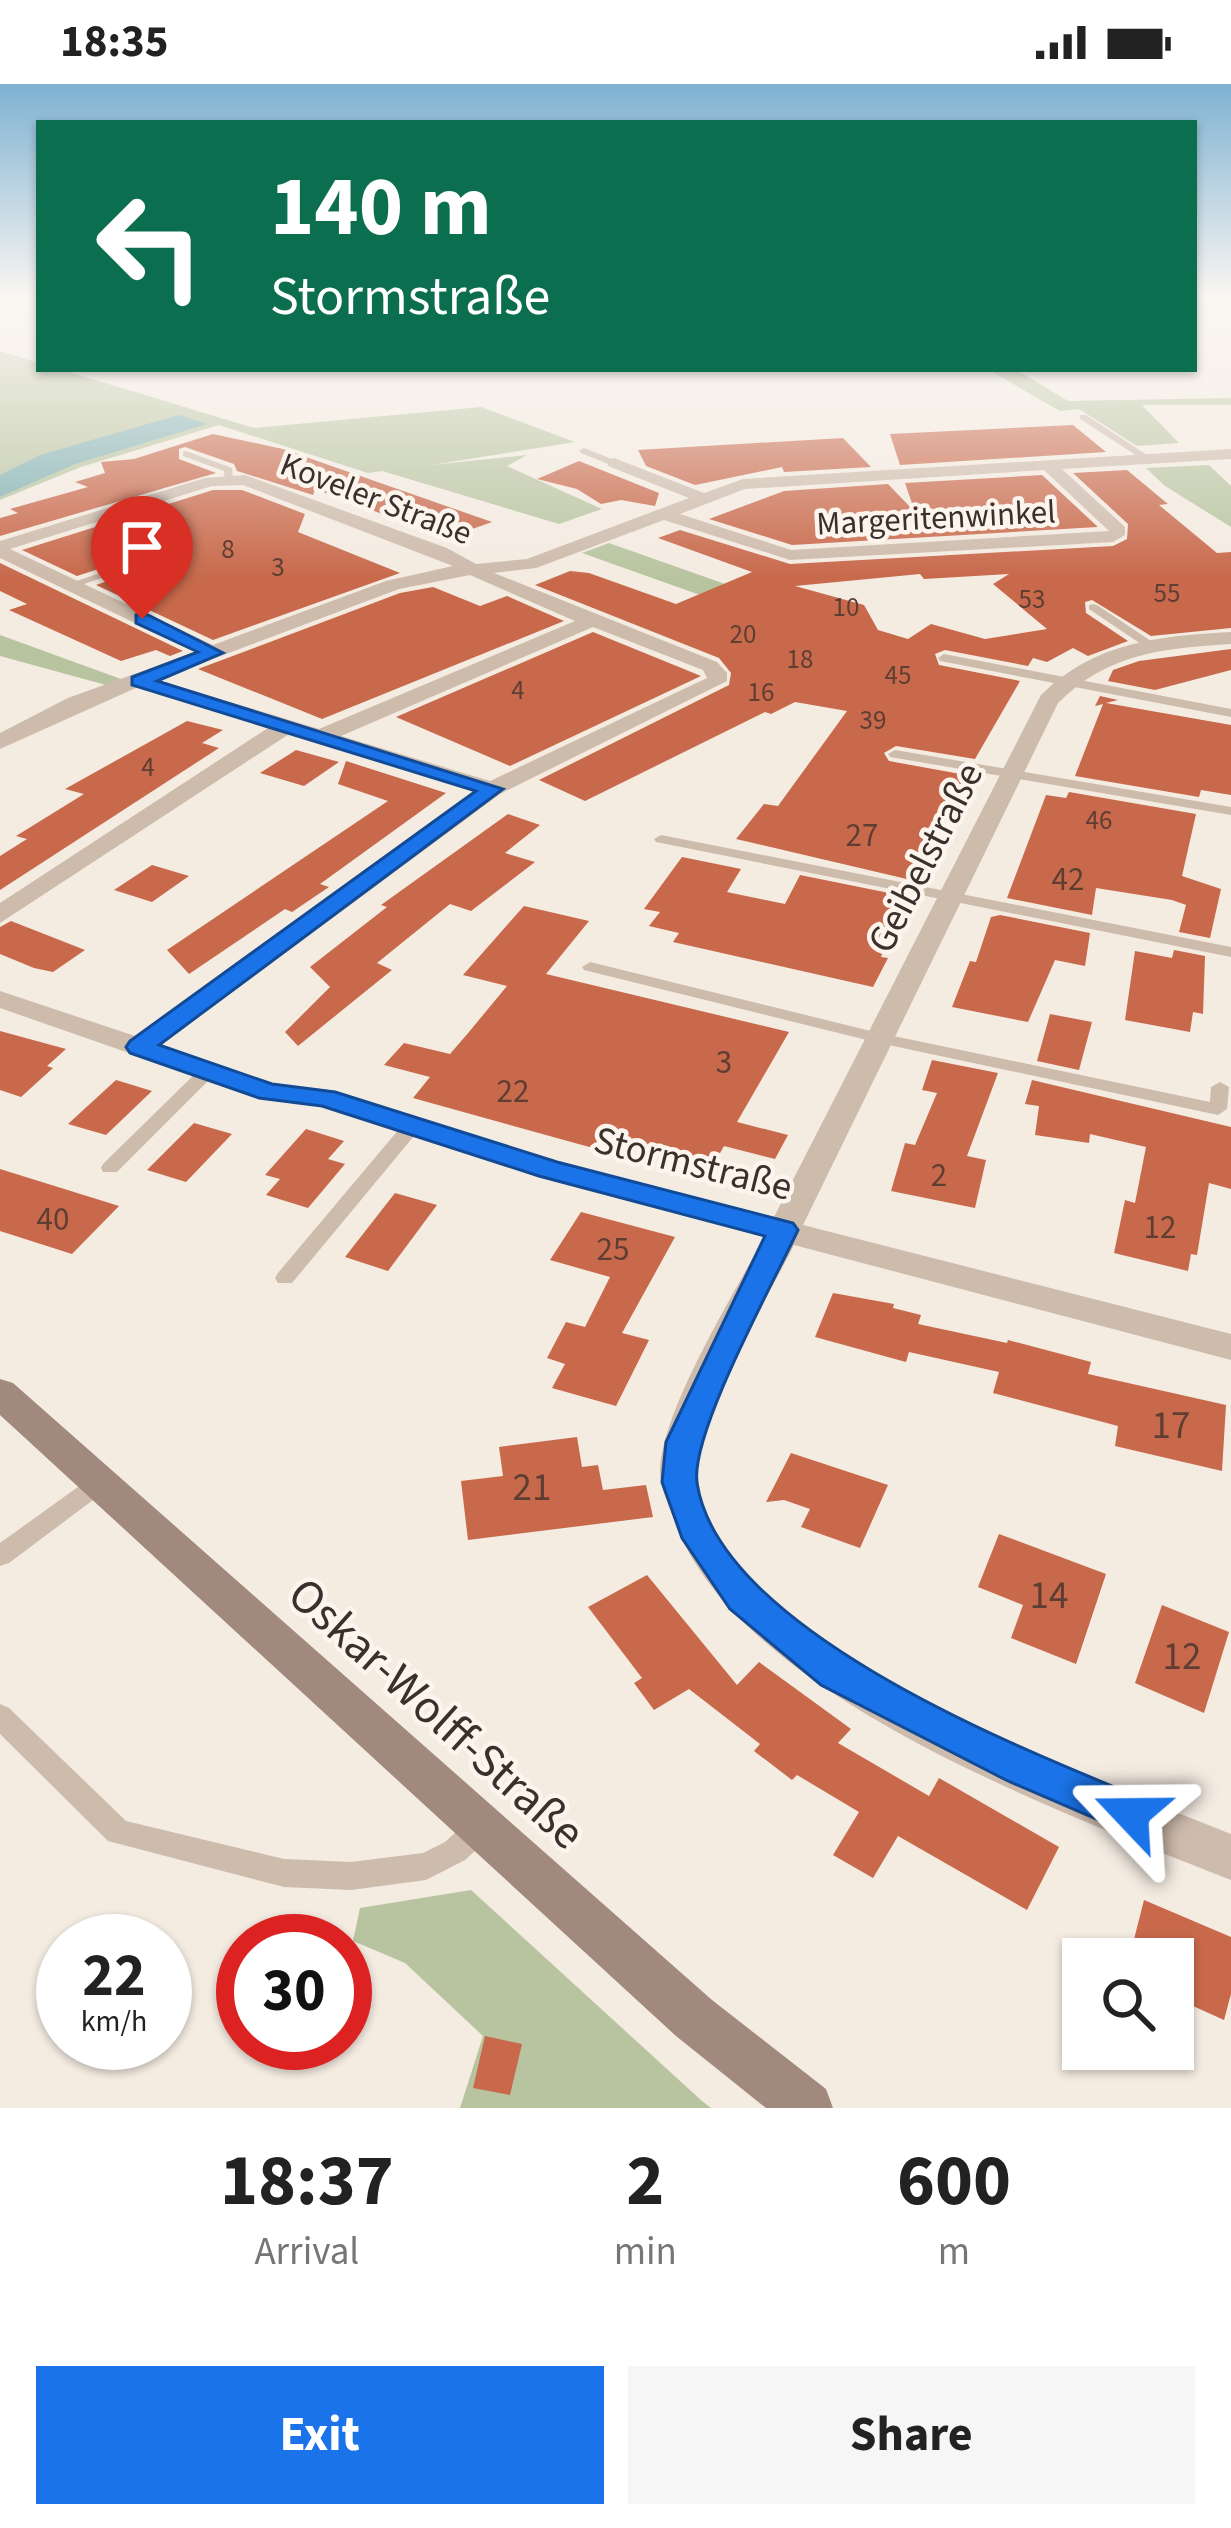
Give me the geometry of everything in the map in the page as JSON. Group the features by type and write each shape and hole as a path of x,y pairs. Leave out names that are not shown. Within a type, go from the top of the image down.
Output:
{"street":[{"path":"0,742 29,725 139,681 393,585 546,559 743,484 1231,454"},
{"path":"614,463 704,498"},
{"name":"Margeritenwinkel","path":"664,514 790,555 1113,537 1119,531 1048,465"},
{"name":"Koveler Straße","path":"214,653 2,553 0,546 228,479 244,480 399,536 506,587 718,673 717,681 492,789"},
{"path":"319,737 591,621"},
{"path":"1064,682 1091,662 1151,645 1231,638"},
{"path":"139,681 492,789"},
{"name":"Geibelstraße","path":"1064,682 1049,700 783,1230 683,1442 680,1482 695,1528 744,1598 835,1673 1022,1768 1231,1857"},
{"path":"0,717 29,725"},
{"path":"0,915 284,727"},
{"path":"139,1047 492,789"},
{"name":"Stormstraße","path":"0,999 269,1092 326,1098 549,1170 1231,1348"},
{"name":"Oskar-Wolff-Straße","path":"0,1393 694,2018 807,2108"}],"lane":[{"path":"1084,417 1148,459"},
{"path":"584,452 614,463"},
{"path":"186,454 229,470 228,479"},
{"path":"70,585 161,555"},
{"path":"1093,608 1151,645"},
{"path":"944,658 1231,713"},
{"path":"895,754 1231,811"},
{"path":"662,839 1231,952"},
{"path":"590,967 879,1038 1218,1109 1220,1087"},
{"path":"110,1168 208,1071"},
{"path":"285,1278 412,1126"},
{"path":"0,1556 97,1485"},
{"path":"0,1716 118,1832 284,1873 351,1876 426,1866 483,1826"}],"green space":[{"path":"0,388 123,388 254,428 481,407 575,442 431,465 527,455 507,466 602,509 559,524 382,471 368,473 219,425 81,467 0,500"},
{"path":"1021,388 1047,388 1068,401 1231,398 1231,405 1142,405 1179,443 1137,446 1079,409 1060,411"},
{"path":"1209,465 1231,486 1231,527 1165,486 1146,468"},
{"path":"609,543 852,629 852,649 582,553"},
{"path":"0,635 121,679 106,685 0,656"},
{"path":"471,1890 711,2108 460,2108 483,2036 405,1963 372,1949 372,1914 359,1914 360,1908"}],"water":[{"path":"179,415 207,424 75,464 0,497 0,475 40,455"}],"building":[{"path":"1073,425 1106,452 900,465 890,434"},
{"path":"213,434 283,449 492,522 447,538 315,489 313,495 237,471 234,464 185,447 179,449 179,459 216,473 0,536 0,518 18,513 10,509 88,487 75,482 105,473 101,462 134,459"},
{"path":"843,438 871,467 784,472 782,467 695,485 646,466 638,450"},
{"path":"579,461 659,493 655,506 621,500 601,504 577,489 537,479"},
{"path":"1127,470 1168,504 1159,505 1217,553 1231,552 1231,628 1151,636 1092,600 1085,602 1086,613 1128,641 1088,656 1073,648 1047,662 1033,658 1028,666 945,650 935,654 939,665 1020,681 975,759 896,746 884,753 889,761 966,775 931,837 944,840 928,871 916,868 911,880 736,839 764,804 778,806 847,711 795,702 771,714 765,712 585,801 539,780 729,685 731,673 719,658 535,585 570,571 589,573 676,604 752,572 658,538 680,530 790,564 1113,546 1127,539 1128,524 1073,473","holes":["920,574 924,579 1009,574 993,584 1047,629 985,639 931,624 908,639 878,630 864,605 795,586"]},
{"path":"1042,475 1098,527 792,545 709,519 784,491 888,484 915,512 905,483"},
{"path":"213,490 242,490 305,514 298,532 400,573 213,640 96,585 166,561 170,554 163,548 77,576 22,550"},
{"path":"0,563 183,651 170,656 156,650 121,661 9,610 27,604 0,591"},
{"path":"433,587 480,606 507,596 564,621 322,719 198,669 400,593"},
{"path":"593,632 701,676 510,766 396,717"},
{"path":"1231,649 1231,670 1155,690 1108,681 1113,670 1139,661"},
{"path":"1100,696 1118,700 1106,703 1231,725 1231,795 1201,790 1199,797 1075,776 1103,704 1095,706"},
{"path":"187,721 223,730 202,743 219,748 0,890 0,856 27,839 16,836 84,794 65,789"},
{"path":"296,750 339,762 304,786 260,773"},
{"path":"346,761 446,793 320,884 329,887 292,912 285,909 189,974 167,950 388,801 338,784"},
{"path":"1069,792 1196,814 1182,876 1221,889 1210,938 1179,932 1186,905 1172,900 1096,888 1092,915 1007,898 1046,795 1066,798"},
{"path":"508,814 540,825 505,853 535,862 471,911 450,904 377,963 392,970 298,1046 285,1032 330,987 310,967 387,907 381,905"},
{"path":"682,857 741,869 727,892 785,904 800,875 904,896 881,957 888,958 873,987 673,942 679,933 649,926 660,912 644,909"},
{"path":"152,865 189,876 152,902 114,890"},
{"path":"524,906 589,921 546,974 789,1032 737,1122 788,1135 775,1159 724,1146 712,1167 601,1137 593,1148 413,1098 430,1077 384,1065 404,1043 450,1054 507,986 463,975"},
{"path":"991,917 1090,933 1085,966 1055,960 1028,1022 952,1007 970,961 976,962"},
{"path":"11,921 85,950 53,972 34,968 0,954 0,927"},
{"path":"1174,950 1205,956 1203,1014 1193,1012 1190,1032 1125,1020 1135,951 1172,958"},
{"path":"1050,1014 1092,1022 1079,1070 1037,1061"},
{"path":"0,1031 66,1049 21,1097 0,1090"},
{"path":"932,1060 998,1073 967,1156 986,1160 975,1208 891,1191 905,1143 915,1145 937,1093 922,1090"},
{"path":"116,1080 152,1091 106,1135 68,1124"},
{"path":"1032,1080 1231,1127 1231,1189 1209,1183 1197,1255 1191,1254 1188,1271 1114,1253 1125,1200 1135,1203 1146,1147 1090,1134 1089,1143 1035,1135 1039,1106 1025,1104"},
{"path":"194,1123 232,1134 186,1182 147,1170"},
{"path":"306,1129 344,1141 328,1159 345,1164 308,1208 266,1195 280,1179 265,1175"},
{"path":"0,1169 119,1206 72,1254 0,1231"},
{"path":"395,1193 437,1205 388,1271 345,1257"},
{"path":"581,1212 675,1237 622,1333 649,1340 616,1406 552,1388 565,1364 547,1358 566,1322 585,1327 610,1277 550,1260"},
{"path":"833,1293 894,1304 893,1308 921,1315 918,1324 1008,1340 1091,1362 1088,1374 1226,1405 1222,1471 1115,1446 1118,1426 993,1393 999,1372 909,1352 906,1362 815,1337"},
{"path":"577,1437 582,1467 598,1465 603,1490 646,1485 653,1517 468,1540 461,1481 503,1476 499,1447"},
{"path":"791,1453 888,1485 860,1548 801,1527 810,1509 784,1500 766,1502"},
{"path":"999,1534 1106,1574 1076,1664 1011,1638 1023,1605 978,1587"},
{"path":"647,1575 737,1685 759,1662 851,1729 838,1743 929,1796 939,1778 1059,1847 1027,1910 898,1836 873,1878 833,1855 859,1812 797,1775 792,1780 754,1751 760,1744 689,1689 654,1710 634,1683 642,1678 588,1607"},
{"path":"1162,1605 1229,1632 1204,1713 1135,1683"},
{"path":"1144,1900 1231,1937 1231,1994 1224,2020 1194,2006 1194,1938 1134,1938"},
{"path":"485,2036 522,2044 510,2095 473,2088"}],"route":[{"path":"142,619 214,653 139,681 492,789 139,1047 269,1092 326,1098 549,1170 783,1230 683,1442 680,1482 695,1528 744,1598 835,1673 1022,1768 1131,1814"}]}
